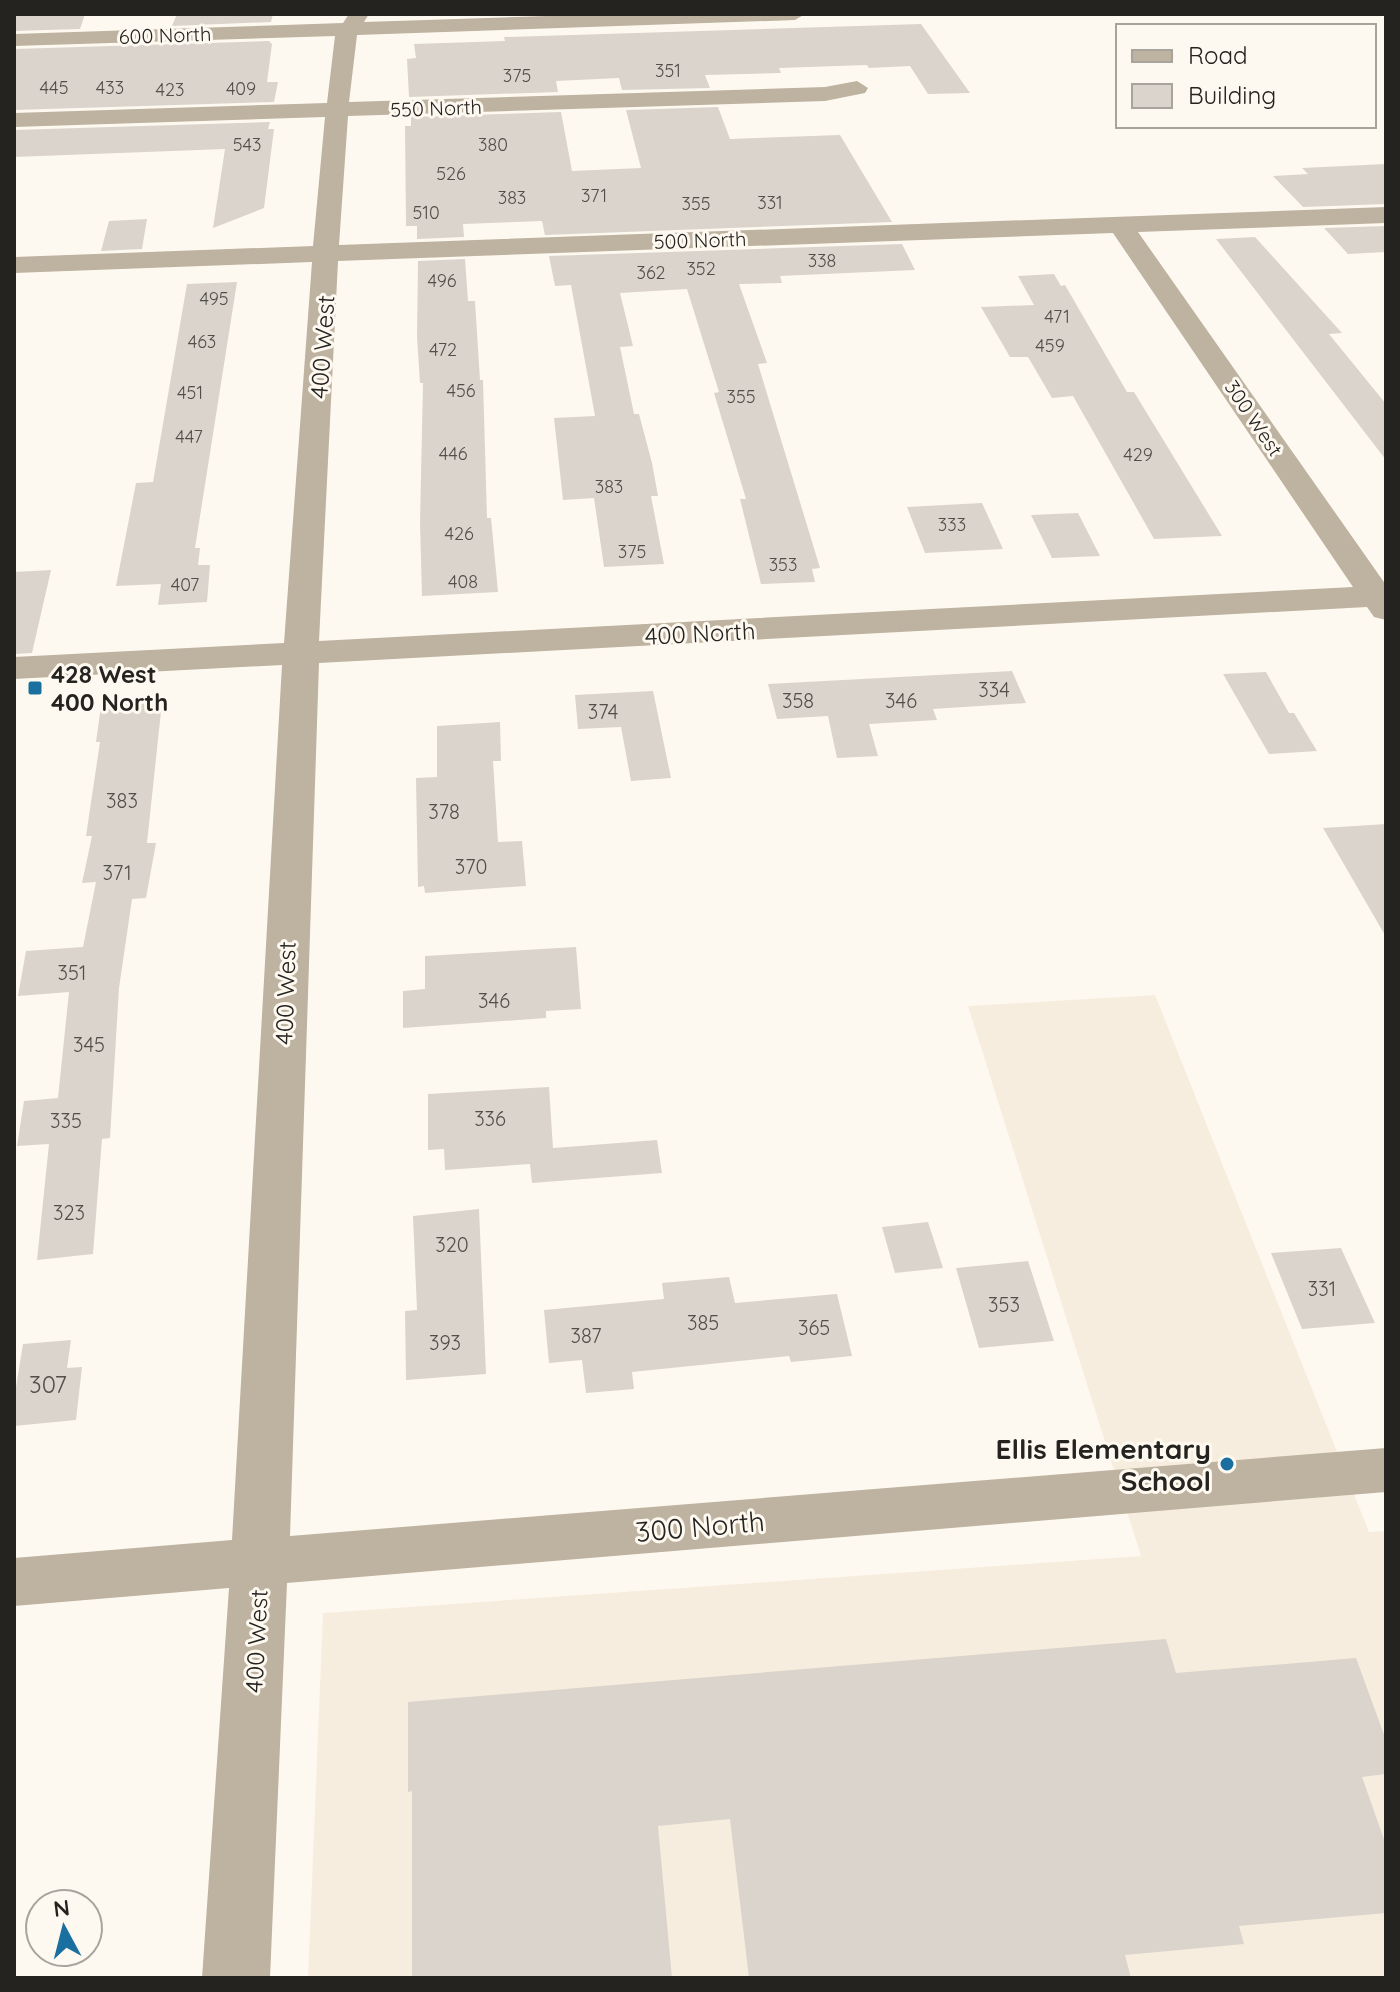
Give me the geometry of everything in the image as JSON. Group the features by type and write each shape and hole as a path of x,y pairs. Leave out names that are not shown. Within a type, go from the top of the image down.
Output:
{"street":[{"path":"135,36 143,14"},
{"name":"600 North","path":"14,40 135,36 354,21 795,14"},
{"name":"400 West","path":"236,1978 260,1562 301,653 337,111 345,34 354,21"},
{"name":"550 North","path":"14,120 825,94 857,88"},
{"name":"500 North","path":"14,265 1386,215"},
{"name":"300 West","path":"1121,225 1383,601"},
{"name":"400 North","path":"14,668 1383,601"},
{"name":"300 North","path":"14,1582 1386,1470"}],"shaded area":[{"name":"Ellis Elementary School","path":"1155,995 1369,1532 1386,1531 1386,1978 308,1978 323,1613 1141,1556 968,1006"}],"building":[{"path":"14,14 85,14 80,29 14,31"},
{"path":"177,14 273,14 271,22 172,26"},
{"path":"921,24 970,93 928,94 910,66 869,68 867,65 779,68 781,73 705,75 710,88 622,90 619,78 556,81 558,92 409,97 407,59 416,58 414,44 505,41 504,37"},
{"path":"269,41 272,44 267,82 278,82 274,102 14,110 14,49"},
{"path":"718,107 730,139 840,135 892,222 545,235 542,221 463,224 464,237 417,239 417,226 406,226 405,126 411,126 411,117 561,112 572,171 641,168 626,110"},
{"path":"270,122 268,129 274,129 264,208 213,228 225,149 14,157 14,130"},
{"path":"1386,164 1386,204 1303,207 1273,176 1308,174 1302,168"},
{"path":"147,219 142,249 101,251 109,221"},
{"path":"1386,226 1386,252 1348,254 1324,228"},
{"path":"1255,237 1342,333 1329,334 1386,404 1386,460 1216,239"},
{"path":"902,244 915,270 780,276 782,283 739,284 767,363 758,364 820,568 812,569 815,582 761,584 740,499 746,499 714,393 719,392 687,289 620,293 633,346 620,347 634,414 639,414 652,463 658,496 651,496 664,564 604,567 594,498 563,500 554,418 595,416 571,285 555,286 549,256"},
{"path":"465,259 468,301 475,301 480,380 483,380 487,518 491,518 498,592 422,596 423,383 420,383 417,337 418,261"},
{"path":"1054,274 1061,286 1065,285 1127,392 1134,392 1222,536 1154,539 1073,396 1052,398 1028,357 1010,357 981,307 1034,305 1018,276"},
{"path":"237,282 195,548 200,548 198,565 210,565 207,602 158,605 161,584 116,586 136,483 153,482 187,284"},
{"path":"982,503 1003,549 925,553 907,507"},
{"path":"1078,513 1100,556 1052,558 1031,515"},
{"path":"51,570 32,653 14,654 14,572"},
{"path":"1012,671 1026,703 933,709 937,720 869,724 878,756 837,758 828,716 777,719 768,684"},
{"path":"1266,672 1289,713 1294,713 1317,751 1269,754 1223,674"},
{"path":"653,691 671,778 631,781 621,727 578,729 575,695"},
{"path":"162,702 147,843 156,843 146,898 132,899 119,988 110,1138 102,1139 93,1254 37,1260 49,1144 17,1146 24,1101 58,1098 69,992 18,996 26,951 83,947 96,882 82,883 92,836 86,836 100,742 96,742 101,706"},
{"path":"500,722 501,761 493,761 498,842 522,841 526,886 425,893 424,886 418,887 416,778 437,777 437,726"},
{"path":"1386,824 1386,937 1323,828"},
{"path":"576,947 581,1009 546,1011 546,1018 403,1028 403,991 425,989 425,956"},
{"path":"549,1087 553,1148 657,1140 662,1173 532,1183 530,1164 445,1170 444,1149 428,1150 428,1094"},
{"path":"479,1209 486,1374 406,1380 405,1311 417,1310 413,1216"},
{"path":"928,1222 943,1268 895,1273 882,1227"},
{"path":"1341,1248 1375,1323 1302,1329 1271,1253"},
{"path":"1028,1261 1054,1341 979,1348 956,1268"},
{"path":"729,1277 735,1303 837,1294 852,1356 791,1362 789,1356 632,1372 634,1389 586,1393 582,1360 549,1363 544,1310 664,1299 662,1283"},
{"path":"71,1340 67,1368 82,1367 76,1420 14,1426 14,1399 23,1344"},
{"path":"1166,1639 1176,1673 1356,1658 1386,1740 1386,1774 1362,1777 1386,1845 1386,1913 1239,1926 1244,1944 1125,1955 1131,1978 749,1978 730,1819 658,1826 672,1978 412,1978 412,1791 408,1792 408,1702"}],"place":[{"name":"428 West 400 North","path":"35,688"},
{"name":"Ellis Elementary School","path":"1227,1464"}]}
